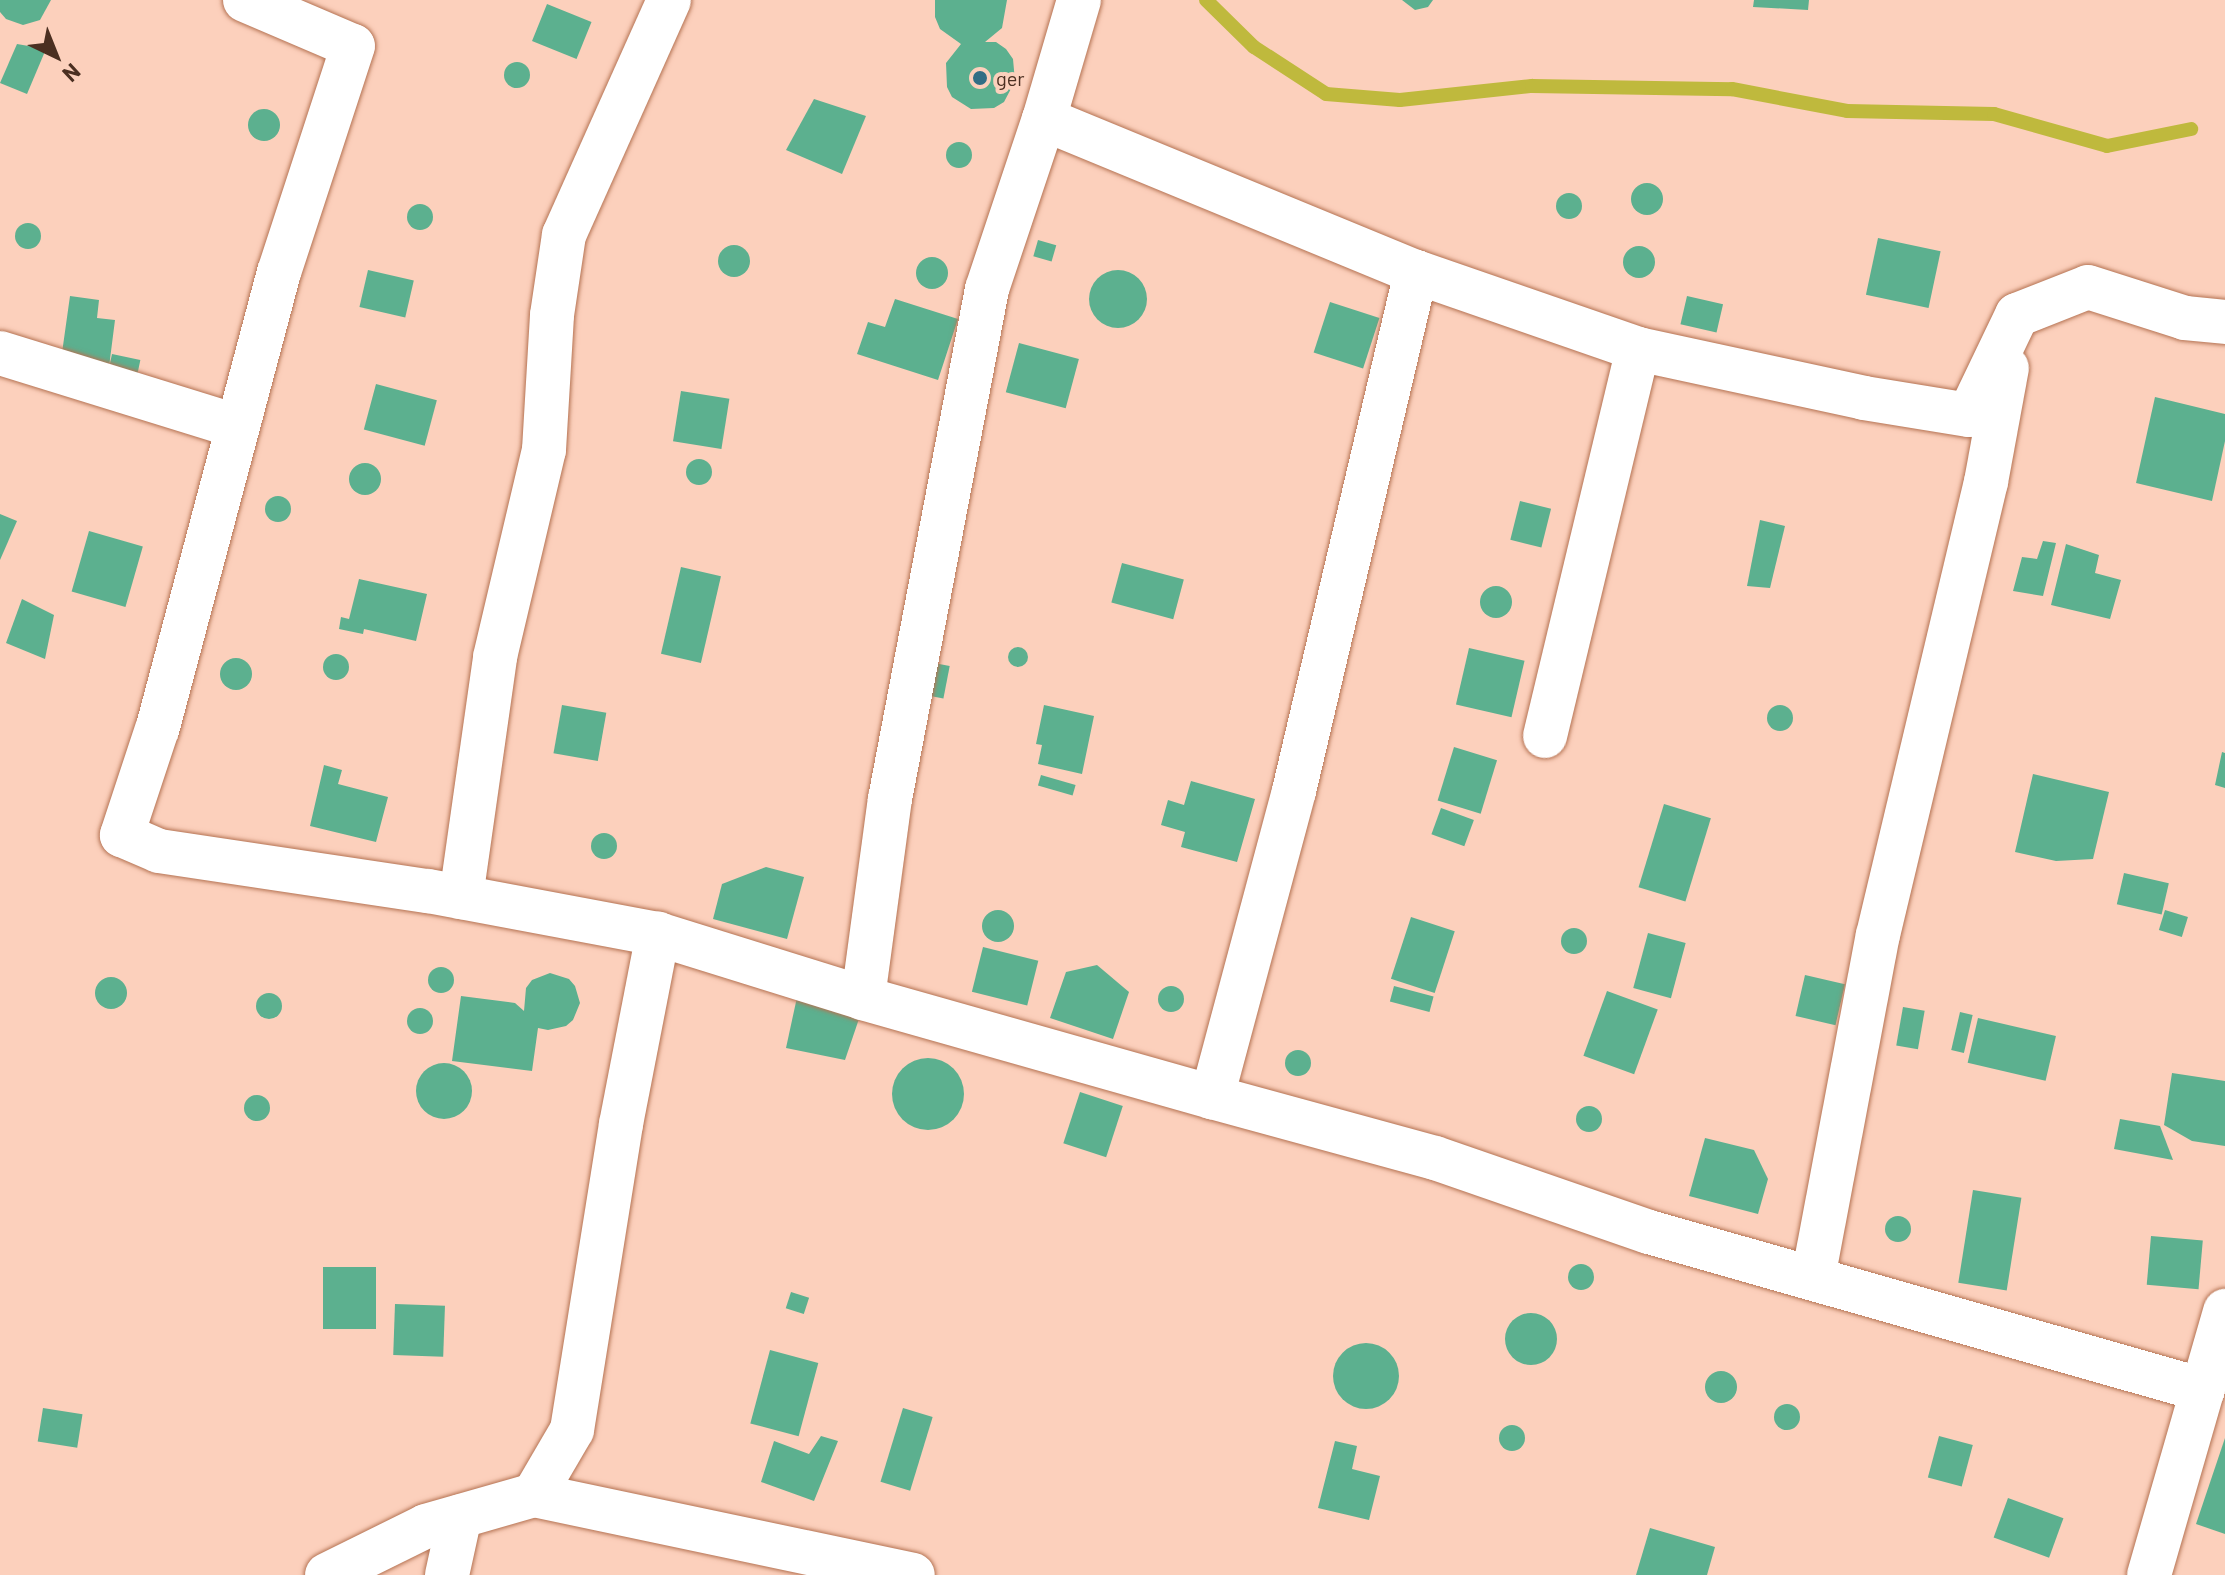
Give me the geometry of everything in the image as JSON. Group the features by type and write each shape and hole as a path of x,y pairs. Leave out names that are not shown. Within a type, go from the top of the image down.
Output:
{"street":[{"path":"245,0 353,46 279,272 157,729 122,835 159,851 461,897 658,934 863,998 1435,1158 1649,1232 2203,1390"},
{"path":"461,897 495,657 544,450 552,315 564,235 669,0"},
{"path":"863,998 890,799 987,289 1044,119 1079,0"},
{"path":"1044,119 1416,272 1638,349 1864,398 1969,415 2017,315 2088,287 2185,318 2225,322"},
{"path":"1212,1097 1294,791 1416,272"},
{"path":"1813,1278 1878,935 1986,482 2017,315"},
{"path":"1545,736 1638,349"},
{"path":"0,353 236,426"},
{"path":"534,1495 572,1430 618,1140 658,934"},
{"path":"2149,1575 2225,1311"},
{"path":"327,1575 426,1526 534,1495 913,1575"},
{"path":"447,1575 460,1516"}],"building":[{"path":"0,0 51,0 40,20 23,25 6,19 0,12"},
{"path":"935,0 1007,0 1002,28 985,42 996,42 1013,59 1015,81 1004,102 994,108 971,109 952,97 947,87 946,63 961,44 940,29 935,17"},
{"path":"1402,0 1433,0 1428,7 1415,10"},
{"path":"1754,0 1809,0 1808,10 1753,7"},
{"path":"547,4 592,22 577,59 532,41"},
{"path":"17,44 46,49 27,94 0,83"},
{"path":"517,62 526,66 530,75 526,84 517,88 508,84 504,75 508,66"},
{"path":"814,99 866,116 842,174 786,150"},
{"path":"264,109 276,113 280,125 276,137 264,141 252,137 248,125 252,113"},
{"path":"959,142 968,146 972,155 968,164 959,168 950,164 946,155 950,146"},
{"path":"1647,183 1659,187 1663,199 1659,211 1647,215 1635,211 1631,199 1635,187"},
{"path":"1569,193 1578,197 1582,206 1578,215 1569,219 1560,215 1556,206 1560,197"},
{"path":"420,204 429,208 433,217 429,226 420,230 411,226 407,217 411,208"},
{"path":"28,223 37,227 41,236 37,245 28,249 19,245 15,236 19,227"},
{"path":"1878,238 1941,251 1929,308 1866,295"},
{"path":"1038,240 1056,245 1052,262 1033,256"},
{"path":"734,245 746,249 750,261 746,273 734,277 722,273 718,261 722,249"},
{"path":"1639,246 1651,250 1655,262 1651,274 1639,278 1627,274 1623,262 1627,250"},
{"path":"932,257 943,262 948,273 943,284 932,289 921,284 916,273 921,262"},
{"path":"368,270 414,281 405,318 359,307"},
{"path":"1118,270 1139,278 1147,299 1139,320 1118,328 1097,320 1089,299 1097,278"},
{"path":"70,296 99,300 97,318 115,320 109,367 61,360"},
{"path":"1687,296 1723,304 1717,333 1680,324"},
{"path":"895,299 958,319 938,380 857,354 868,322 885,327"},
{"path":"1330,302 1379,318 1363,368 1314,352"},
{"path":"1019,343 1079,359 1066,408 1006,392"},
{"path":"112,354 140,360 137,377 108,371"},
{"path":"376,384 437,400 425,446 364,429"},
{"path":"681,391 729,399 721,449 673,441"},
{"path":"2155,397 2225,414 2225,441 2212,501 2136,483"},
{"path":"699,459 708,463 712,472 708,481 699,485 690,481 686,472 690,463"},
{"path":"365,463 377,467 381,479 377,491 365,495 353,491 349,479 353,467"},
{"path":"278,496 287,500 291,509 287,518 278,522 269,518 265,509 269,500"},
{"path":"1520,501 1551,509 1541,548 1510,540"},
{"path":"0,514 17,521 0,560"},
{"path":"1760,520 1785,526 1770,588 1747,586"},
{"path":"89,531 143,546 125,607 72,592"},
{"path":"2043,541 2056,543 2043,596 2013,591 2022,557 2037,559"},
{"path":"2066,544 2099,555 2095,573 2121,580 2110,619 2051,605"},
{"path":"1122,563 1184,580 1173,619 1111,603"},
{"path":"681,567 721,576 701,663 661,654"},
{"path":"359,579 427,594 416,641 364,629 363,634 339,629 341,617 349,619"},
{"path":"1496,586 1508,590 1512,602 1508,614 1496,618 1484,614 1480,602 1484,590"},
{"path":"22,599 54,615 45,659 6,643"},
{"path":"1014,647 1022,647 1028,657 1022,667 1014,667 1008,661 1008,653"},
{"path":"1469,648 1525,661 1511,717 1456,705"},
{"path":"336,654 345,658 349,667 345,676 336,680 327,676 323,667 327,658"},
{"path":"236,658 248,662 252,674 248,686 236,690 224,686 220,674 224,662"},
{"path":"934,663 950,666 943,698 928,695"},
{"path":"562,705 606,713 598,761 553,753"},
{"path":"1044,705 1094,716 1082,774 1038,764 1042,745 1036,744"},
{"path":"1780,705 1789,709 1793,718 1789,727 1780,731 1771,727 1767,718 1771,709"},
{"path":"1454,747 1497,760 1481,814 1438,801"},
{"path":"2222,752 2225,753 2225,788 2215,785"},
{"path":"324,765 342,770 338,784 388,797 376,842 310,826"},
{"path":"2033,774 2109,792 2093,859 2056,861 2015,852"},
{"path":"1041,775 1076,785 1073,795 1038,786"},
{"path":"1191,781 1255,799 1237,862 1181,847 1185,832 1161,825 1168,800 1184,805"},
{"path":"1664,804 1711,818 1685,902 1639,887"},
{"path":"1441,808 1474,820 1464,846 1431,834"},
{"path":"604,833 613,837 617,846 613,855 604,859 595,855 591,846 595,837"},
{"path":"766,867 804,877 787,939 713,919 722,884"},
{"path":"2124,873 2169,883 2162,915 2117,904"},
{"path":"998,910 1010,914 1014,926 1010,938 998,942 986,938 982,926 986,914"},
{"path":"2165,910 2188,917 2182,937 2159,930"},
{"path":"1411,917 1455,931 1435,993 1391,979"},
{"path":"1574,928 1583,932 1587,941 1583,950 1574,954 1565,950 1561,941 1565,932"},
{"path":"1648,933 1686,943 1671,998 1633,988"},
{"path":"983,947 1038,961 1027,1005 972,992"},
{"path":"1097,965 1129,992 1113,1039 1050,1018 1066,972"},
{"path":"441,967 450,971 454,980 450,989 441,993 432,989 428,980 432,971"},
{"path":"550,973 569,979 575,986 580,1003 573,1020 566,1026 548,1030 538,1028 532,1071 452,1061 461,996 515,1003 524,1011 526,988 532,980"},
{"path":"1805,975 1845,984 1836,1025 1796,1016"},
{"path":"111,977 123,981 127,993 123,1005 111,1009 99,1005 95,993 99,981"},
{"path":"1171,986 1180,990 1184,999 1180,1008 1171,1012 1162,1008 1158,999 1162,990"},
{"path":"1394,986 1434,997 1429,1012 1390,1001"},
{"path":"799,988 862,1010 845,1060 786,1048"},
{"path":"1607,991 1658,1009 1634,1074 1583,1056"},
{"path":"269,993 278,997 282,1006 278,1015 269,1019 260,1015 256,1006 260,997"},
{"path":"1903,1007 1925,1011 1918,1049 1896,1045"},
{"path":"420,1008 429,1012 433,1021 429,1030 420,1034 411,1030 407,1021 411,1012"},
{"path":"1960,1012 1973,1015 1964,1053 1951,1050"},
{"path":"1978,1018 2056,1036 2046,1081 1968,1063"},
{"path":"1298,1050 1307,1054 1311,1063 1307,1072 1298,1076 1289,1072 1285,1063 1289,1054"},
{"path":"928,1058 948,1064 958,1074 964,1094 958,1114 948,1124 928,1130 908,1124 898,1114 892,1094 898,1074 908,1064"},
{"path":"444,1063 464,1071 472,1091 464,1111 444,1119 424,1111 416,1091 424,1071"},
{"path":"2172,1073 2225,1081 2225,1146 2192,1141 2164,1125"},
{"path":"1080,1092 1123,1106 1106,1157 1063,1143"},
{"path":"257,1095 266,1099 270,1108 266,1117 257,1121 248,1117 244,1108 248,1099"},
{"path":"1589,1106 1598,1110 1602,1119 1598,1128 1589,1132 1580,1128 1576,1119 1580,1110"},
{"path":"2120,1119 2160,1126 2173,1160 2114,1149"},
{"path":"1705,1138 1754,1150 1768,1179 1758,1214 1689,1196"},
{"path":"1973,1190 2021,1198 2007,1291 1958,1283"},
{"path":"1898,1216 1907,1220 1911,1229 1907,1238 1898,1242 1889,1238 1885,1229 1889,1220"},
{"path":"2151,1236 2203,1241 2199,1289 2147,1285"},
{"path":"1581,1264 1590,1268 1594,1277 1590,1286 1581,1290 1572,1286 1568,1277 1572,1268"},
{"path":"323,1267 376,1267 376,1329 323,1329"},
{"path":"791,1292 809,1298 804,1314 786,1308"},
{"path":"395,1304 445,1306 443,1357 393,1355"},
{"path":"1531,1313 1550,1320 1557,1339 1550,1358 1531,1365 1512,1358 1505,1339 1512,1320"},
{"path":"1366,1343 1379,1346 1389,1353 1396,1363 1399,1376 1396,1389 1389,1399 1379,1406 1366,1409 1353,1406 1343,1399 1336,1389 1333,1376 1336,1363 1343,1353 1353,1346"},
{"path":"770,1350 818,1363 799,1436 750,1423"},
{"path":"1721,1371 1733,1375 1737,1387 1733,1399 1721,1403 1709,1399 1705,1387 1709,1375"},
{"path":"1787,1404 1796,1408 1800,1417 1796,1426 1787,1430 1778,1426 1774,1417 1778,1408"},
{"path":"43,1408 83,1414 77,1448 38,1442"},
{"path":"903,1408 933,1417 910,1491 880,1482"},
{"path":"1512,1425 1521,1429 1525,1438 1521,1447 1512,1451 1503,1447 1499,1438 1503,1429"},
{"path":"821,1436 838,1441 814,1501 761,1482 774,1441 809,1454"},
{"path":"1939,1436 1973,1445 1962,1487 1928,1478"},
{"path":"2225,1438 2225,1534 2196,1524"},
{"path":"1335,1441 1357,1446 1352,1469 1380,1476 1369,1520 1318,1508"},
{"path":"2008,1498 2063,1518 2049,1558 1994,1537"},
{"path":"1650,1528 1715,1547 1707,1575 1636,1575"}],"waterway":[{"path":"1206,0 1254,47 1326,94 1400,100 1532,86 1732,89 1847,111 1994,114 2107,146 2191,129"}],"place":[{"name":"ger","path":"980,78"}]}
